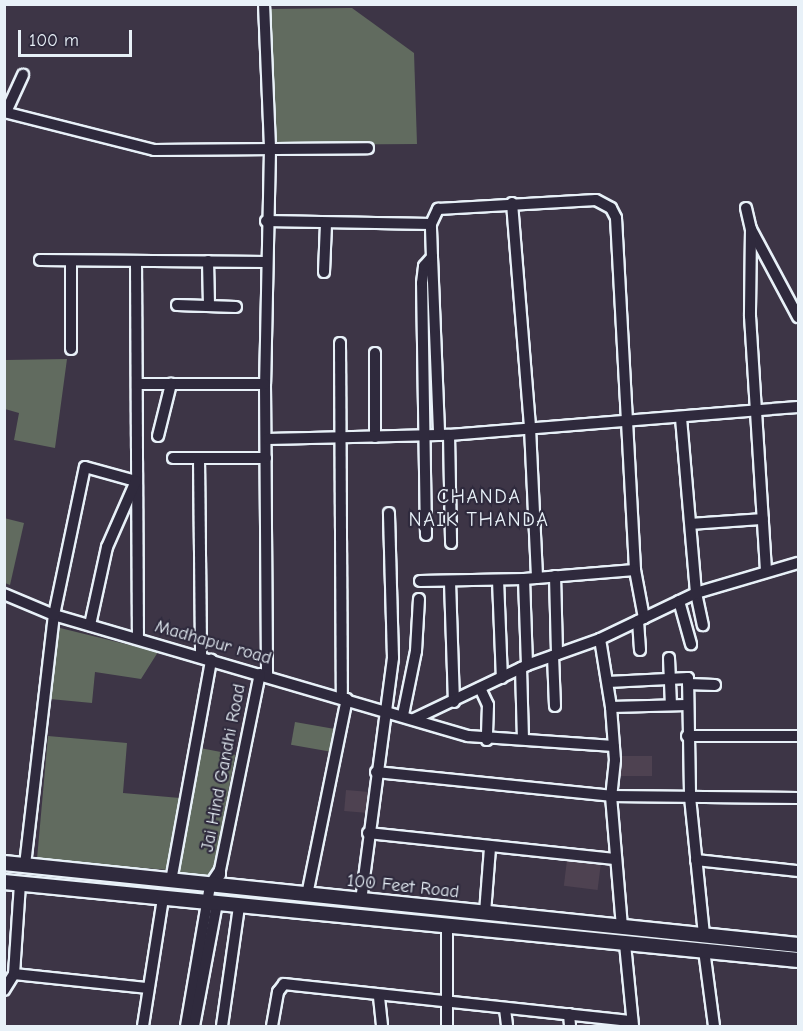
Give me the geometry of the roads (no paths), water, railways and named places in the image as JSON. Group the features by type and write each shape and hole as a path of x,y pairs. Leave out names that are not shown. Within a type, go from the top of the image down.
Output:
{"main road":[{"name":"100 Feet Road","path":"4,863 798,945"},
{"path":"107,893 109,874"},
{"name":"100 Feet Road","path":"4,882 798,960"}],"street":[{"name":"Jai Hind Gandhi Road","path":"215,886 263,675 267,458 266,221 270,150 264,4"},
{"path":"23,75 5,112 154,150 368,148"},
{"path":"451,543 431,224 438,209 576,199 596,200 611,208 616,218 630,421 635,570 641,619 640,650"},
{"path":"512,203 530,429 537,578"},
{"path":"746,208 751,229 750,316 766,570"},
{"path":"266,221 326,224 431,224"},
{"path":"324,272 326,224"},
{"path":"751,229 798,317"},
{"path":"426,536 422,283 424,266 432,257"},
{"path":"40,260 266,262"},
{"path":"71,261 72,350"},
{"path":"208,261 209,306"},
{"path":"136,262 139,384 136,481 138,639"},
{"path":"177,305 236,307"},
{"path":"307,895 345,698 340,343"},
{"path":"375,352 375,437"},
{"path":"139,384 265,384"},
{"path":"158,436 171,384"},
{"path":"267,439 444,435 798,407"},
{"path":"681,418 696,592 703,625"},
{"path":"173,458 267,458"},
{"path":"171,881 206,658 199,458"},
{"path":"25,865 54,615 86,467 136,481"},
{"path":"90,625 107,547 136,481"},
{"path":"361,901 393,640 389,513"},
{"path":"691,524 763,519"},
{"path":"414,719 454,702 524,666 600,639 696,592 766,570 798,563"},
{"path":"420,581 524,579 635,570"},
{"path":"555,576 555,706"},
{"path":"523,739 524,579"},
{"path":"498,580 502,678"},
{"path":"450,582 454,702"},
{"name":"Madhapur road","path":"4,594 54,615 487,740 523,739 614,746"},
{"path":"403,715 416,651 419,599"},
{"path":"680,601 691,644"},
{"path":"600,639 608,682 614,746 612,796 615,859 622,927"},
{"path":"669,658 671,705"},
{"path":"608,682 686,676 690,797 704,934"},
{"path":"688,684 715,685"},
{"path":"480,688 488,705 487,740"},
{"path":"611,707 687,705"},
{"path":"687,736 798,736"},
{"path":"376,772 612,796 798,798"},
{"path":"368,833 490,848 615,859"},
{"path":"485,913 490,848"},
{"path":"696,860 798,871"},
{"path":"4,990 14,974 20,884"},
{"path":"194,1026 215,886"},
{"path":"143,1026 163,898"},
{"path":"186,1026 213,903"},
{"path":"222,1026 239,906"},
{"path":"447,926 444,1003 447,1026"},
{"path":"272,1026 278,992 284,984 379,997 569,1014 633,1024 625,944"},
{"path":"705,950 714,1026"},
{"path":"14,974 148,988"},
{"path":"379,997 382,1026"},
{"path":"505,1009 507,1026"},
{"path":"569,1014 570,1026"}],"district":[{"name":"CHANDA NAIK THANDA","path":"479,508"}]}
